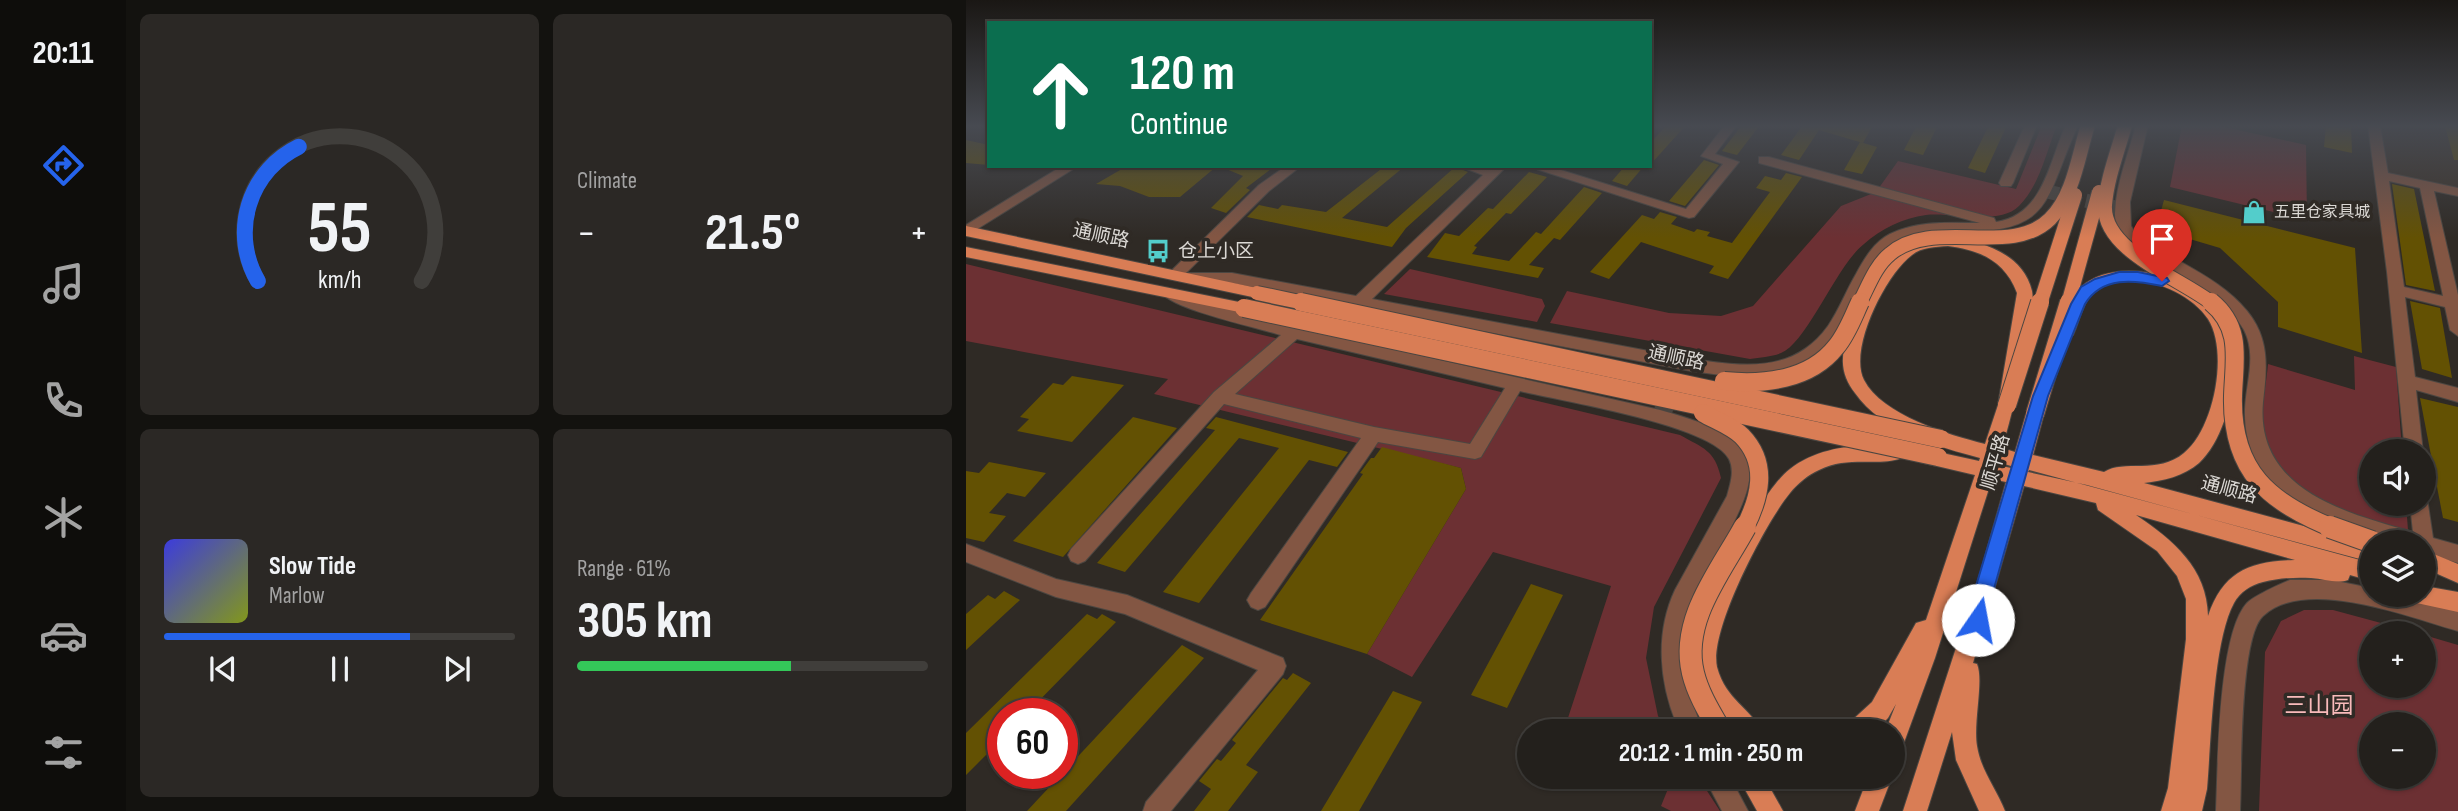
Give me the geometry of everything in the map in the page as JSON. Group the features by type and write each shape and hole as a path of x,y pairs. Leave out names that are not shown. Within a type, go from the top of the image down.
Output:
{"main road":[{"path":"1595,373 1744,384 1784,377 1818,364 1836,346 1882,263 1900,247 1937,237 2016,235 2043,225 2064,200 2076,163"},
{"name":"顺平路","path":"1901,719 1955,567 2086,163"},
{"name":"顺平路","path":"1915,811 1983,596 2107,163"},
{"path":"2116,163 2105,213 2111,231 2126,249 2204,294 2220,308 2231,327 2235,362 2231,422 2235,447 2243,461 2259,485 2276,499 2307,517 2359,537"},
{"name":"通顺路","path":"966,231 1178,282 1244,308 1595,373"},
{"path":"1940,448 1871,400 1856,383 1849,364 1854,338 1895,260 1906,252 1932,243 1966,244 1999,255 2016,269 2023,281 2025,293 2007,405"},
{"name":"通顺路","path":"966,252 1257,293 1595,373 1940,448 2359,550"},
{"path":"2040,396 2078,304 2086,291 2100,283 2119,277 2138,276 2162,281 2205,304 2215,317 2225,345 2223,382 2214,428 2203,449 2191,460 2169,471 2087,484"},
{"path":"1595,373 1706,414 1725,424 1746,440 1762,468 1758,501 1697,615 1691,636 1690,668 1714,719"},
{"path":"1735,719 1717,694 1707,670 1704,644 1708,623 1776,496 1799,472 1830,457 1940,448"},
{"path":"2087,484 2164,545 2185,570 2197,599 2197,639 2180,788 2173,811"},
{"name":"通顺路","path":"2087,484 2359,568"},
{"path":"2436,565 2458,576"},
{"path":"1870,719 1880,710 1955,567"},
{"path":"2190,811 2195,789 2213,628 2230,589 2253,575 2281,569 2322,570 2359,578"},
{"path":"2436,571 2458,576"},
{"path":"2436,592 2458,600"},
{"path":"1983,596 1962,714 1963,748 1978,788 1993,811"},
{"path":"2436,597 2458,600"},
{"path":"1757,789 1771,811"},
{"path":"1867,811 1875,789"}],"street":[{"path":"1540,168 1689,214 1731,163"},
{"path":"1774,163 2002,225"},
{"path":"2006,183 2015,163"},
{"path":"1178,282 1232,278 1686,364 1732,371 1778,370 1810,356 1831,334 1872,258 1897,236 1921,229 2014,224 2035,207 2057,163"},
{"path":"2133,163 2122,209 2123,224 2137,243 2148,251 2228,299 2253,331 2258,346 2253,431 2259,453 2279,482 2321,510 2382,530"},
{"path":"2380,163 2395,272 2413,439"},
{"path":"966,231 1069,168"},
{"path":"1178,282 1264,188 1292,168"},
{"path":"1358,303 1497,170"},
{"path":"2382,176 2458,192"},
{"path":"2426,185 2455,304 2458,330"},
{"path":"1178,282 1191,303 1294,333 1681,423 1718,438 1732,449 1740,463 1735,502 1679,605 1671,654 1679,706 1686,719"},
{"path":"2406,292 2455,304"},
{"path":"1078,555 1220,397 1294,333"},
{"path":"2406,381 2458,395"},
{"path":"1220,397 1374,434 1475,452 1516,384"},
{"path":"1258,600 1374,434"},
{"path":"2436,547 2458,554"},
{"path":"966,553 1056,588 1127,605 1275,666 1155,811"},
{"path":"2228,811 2235,672 2241,638 2254,610 2290,590 2331,590 2458,621"},
{"path":"1723,789 1736,811"}],"shaded area":[{"path":"2384,163 2458,163 2458,189 2386,174"}],"green space":[{"path":"1897,163 2016,189 2027,163 2043,163 2026,198 2010,212 1988,217 1917,216 1878,234 1853,255 1801,335 1781,353 1750,359 1550,323 1567,291 1669,313 1721,316 1753,306 1841,206 1876,192"},
{"path":"2175,163 2306,163 2307,220 2170,187"},
{"path":"966,264 1680,435 1707,451 1715,461 1721,478 1654,607 1646,658 1660,719 1568,719 1611,586 1493,552 1412,677 1367,654 1466,489 1461,468 1154,394 1168,379 966,341"},
{"path":"1410,269 1542,299 1545,306 1537,322 1384,294"},
{"path":"2354,356 2396,367 2401,439 2359,439 2359,515 2322,500 2281,474 2268,458 2261,431 2268,364 2355,390"},
{"path":"2363,516 2407,516 2408,530"},
{"name":"三山园","path":"2304,610 2333,610 2374,621 2359,621 2359,698 2436,698 2436,639 2458,645 2458,811 2259,811 2265,652 2281,621"},
{"path":"1668,789 1706,789 1720,811 1671,811 1661,806"}],"building":[{"path":"1702,163 1719,165 1685,206 1669,201"},
{"path":"1848,163 1868,163 1862,174 1844,170"},
{"path":"1971,163 1990,163 1985,173 1968,168"},
{"path":"1124,168 1215,168 1180,197 1149,197 1120,186 1096,184"},
{"path":"1224,168 1272,168 1246,188 1250,190 1226,213 1211,208 1243,176"},
{"path":"1382,168 1403,168 1342,218 1387,227 1454,168 1468,172 1406,228 1392,247 1247,217 1259,205 1278,209 1282,205 1326,212"},
{"path":"1623,168 1642,168 1627,186 1612,181"},
{"path":"1529,172 1547,177 1511,214 1506,213 1474,246 1477,247 1472,254 1509,261 1536,232 1541,234 1584,187 1602,193 1560,240 1554,238 1529,265 1544,268 1538,278 1427,257 1445,233 1459,236 1488,208 1493,209"},
{"path":"1786,173 1802,177 1728,279 1709,273 1714,266 1641,242 1609,279 1590,272 1642,215 1654,219 1660,212 1677,217 1671,224 1694,232 1697,229 1710,232 1707,236 1732,243 1770,192 1756,188 1765,176 1781,180"},
{"path":"2392,184 2414,189 2435,291 2406,285"},
{"path":"2164,200 2355,248 2362,353 2278,327 2278,302 2220,248 2156,229"},
{"path":"2410,301 2440,308 2452,378 2422,369"},
{"path":"1072,376 1124,385 1072,442 1017,431 1029,419 1020,417 1053,383 1063,385"},
{"path":"2420,398 2458,407 2458,522 2443,518 2436,481 2436,439 2428,439"},
{"path":"1133,417 1177,428 1063,557 1013,541"},
{"path":"1216,417 1348,452 1337,467 1309,460 1199,603 1163,592 1279,448 1239,438 1125,572 1097,563 1215,430 1206,428"},
{"path":"1382,447 1461,468 1466,489 1367,654 1260,620 1363,474 1360,473"},
{"path":"989,462 1046,473 1025,497 1007,493 989,513 1006,516 984,542 966,538 966,471 979,473"},
{"path":"1531,584 1563,595 1507,708 1471,695"},
{"path":"1004,591 1020,600 966,650 966,614 988,595 995,599"},
{"path":"1087,614 1097,619 1102,614 1116,622 1042,698 1002,698"},
{"path":"1182,645 1204,658 1066,811 1027,811 1048,789 1078,789 1078,756"},
{"path":"1293,673 1311,683 1246,765 1258,772 1228,811 1194,811 1211,789 1199,781 1217,759 1221,761 1236,743 1232,740 1283,678 1287,680"},
{"path":"1393,691 1422,702 1359,811 1321,811"},
{"path":"987,712 987,754 966,775 966,733"}],"tunnel":[{"path":"2045,191 2122,209"},
{"path":"1660,417 1686,364"}],"place":[{"name":"五里仓家具城","path":"2254,212"},
{"name":"仓上小区","path":"1158,251"}],"route":[{"path":"1978,620 2040,396 2078,304 2086,291 2119,277 2138,276 2162,281"}]}
